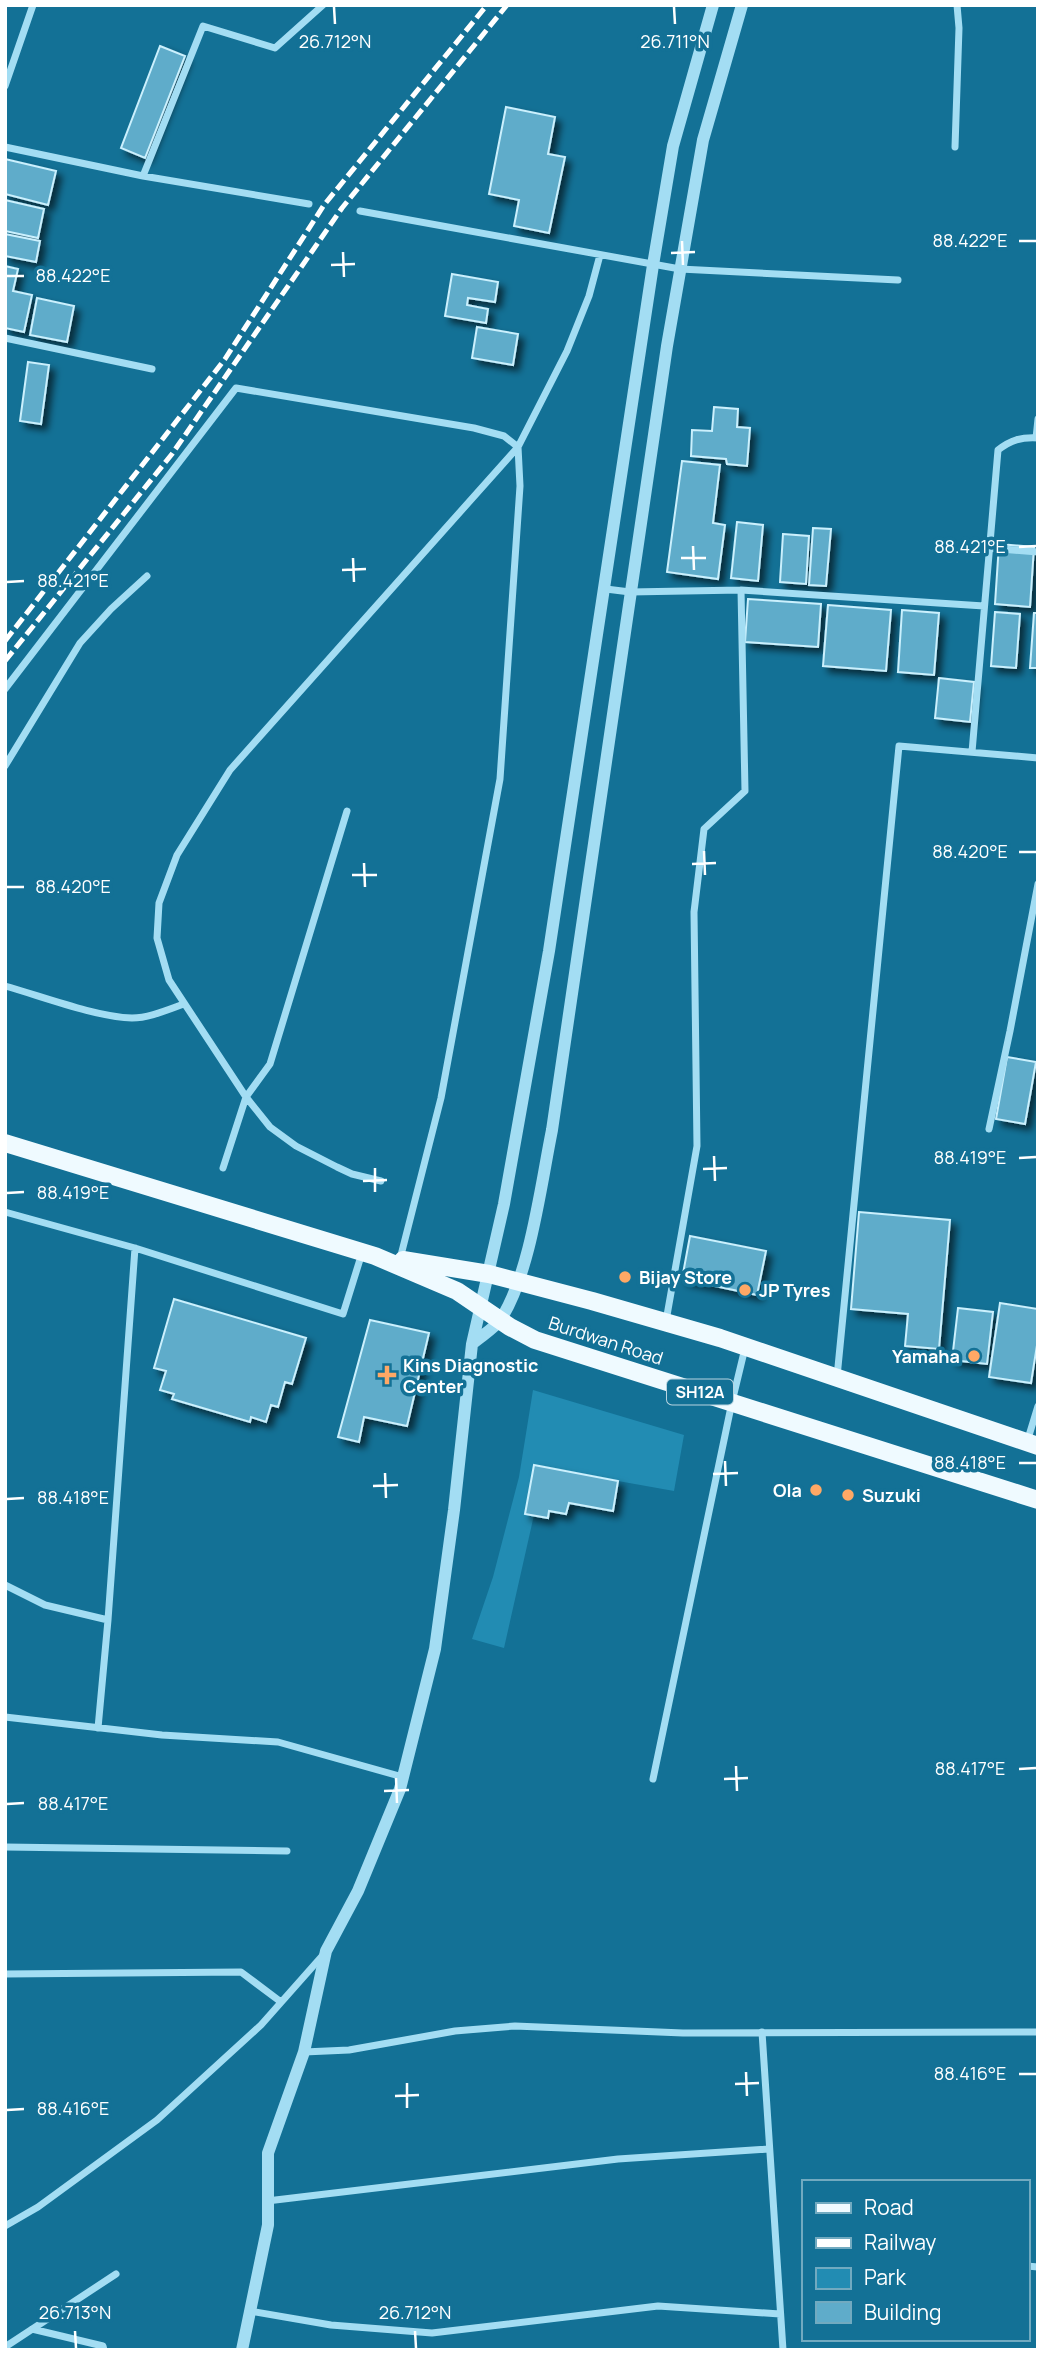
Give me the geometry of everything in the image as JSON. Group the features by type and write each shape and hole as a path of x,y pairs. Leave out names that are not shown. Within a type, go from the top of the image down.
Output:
{"main road":[{"name":"Burdwan Road","path":"5,1143 369,1254 457,1291 500,1320 536,1339 1038,1500"},
{"name":"Burdwan Road","path":"369,1254 489,1274 666,1322 1032,1444"}],"street":[{"path":"5,86 33,5"},
{"path":"143,176 204,26 275,48 323,5"},
{"path":"5,2226 38,2207 157,2120 261,2025 326,1951 358,1891 400,1789 435,1649 454,1510 472,1344 505,1204 550,951 673,146 713,5"},
{"path":"472,1344 500,1320 518,1282 552,1130 680,269 704,140 742,5"},
{"path":"955,147 959,28 957,5"},
{"path":"5,146 143,176 309,204"},
{"path":"360,211 680,269 898,279"},
{"path":"380,1181 352,1174 296,1146 270,1127 246,1097 169,980 157,938 159,903 177,855 230,770 518,447 567,351 589,296 600,256"},
{"path":"5,338 152,369"},
{"path":"5,689 236,388 474,428 504,436 518,447 520,486 500,779 441,1098 400,1260"},
{"path":"972,752 998,450 1010,441 1037,438 1038,419"},
{"path":"989,548 1038,552"},
{"path":"5,765 80,643 111,609 147,576"},
{"path":"606,589 630,592 741,590 984,607"},
{"path":"666,1322 697,1146 694,912 704,829 745,791 741,590"},
{"path":"837,1378 899,746 1038,758"},
{"path":"223,1168 246,1097 270,1064 346,811"},
{"path":"989,1129 1035,923 1038,884"},
{"path":"5,986 102,1013 132,1018 153,1015 184,1004"},
{"path":"5,1212 135,1248 343,1314 369,1254"},
{"path":"98,1728 135,1248"},
{"path":"653,1779 732,1402 746,1347"},
{"path":"1032,1444 1038,1406"},
{"path":"5,1585 45,1605 108,1620"},
{"path":"5,1717 162,1735 278,1742 403,1777"},
{"path":"5,1847 286,1850"},
{"path":"242,2350 268,2225 268,2153 304,2052 326,1951"},
{"path":"5,1974 241,1972 281,2002"},
{"path":"304,2052 349,2050 455,2031 514,2026 683,2033 1038,2032"},
{"path":"762,2032 783,2350"},
{"path":"268,2201 618,2160 769,2149"},
{"path":"5,2347 116,2274"},
{"path":"250,2311 331,2325 432,2333 658,2306 780,2314"},
{"path":"32,2329 103,2346 104,2350"}],"green space":[{"path":"533,1390 684,1435 674,1491 534,1466 534,1515 504,1648 472,1639 493,1577 519,1477"}],"building":[{"path":"160,46 185,56 145,158 121,148"},
{"path":"506,107 555,117 548,154 565,157 549,233 514,226 519,200 489,194"},
{"path":"5,159 56,171 48,205 5,194"},
{"path":"5,200 44,209 38,238 5,231"},
{"path":"5,234 40,241 36,262 5,256"},
{"path":"5,266 18,269 13,291 32,295 24,332 5,328"},
{"path":"452,274 498,282 495,302 468,298 467,305 488,309 486,323 445,316"},
{"path":"37,298 74,306 67,342 30,335"},
{"path":"477,327 518,334 513,365 472,358"},
{"path":"28,362 49,365 41,424 20,421"},
{"path":"714,407 738,409 737,427 750,428 747,466 727,464 726,459 691,456 692,430 712,431"},
{"path":"682,461 720,465 713,523 725,525 718,579 667,572"},
{"path":"737,522 763,525 758,581 731,578"},
{"path":"813,528 831,529 826,586 809,585"},
{"path":"783,534 809,536 806,584 780,582"},
{"path":"999,544 1034,547 1030,607 995,604"},
{"path":"748,599 821,604 818,647 745,642"},
{"path":"828,605 891,610 886,671 823,666"},
{"path":"902,610 939,613 934,675 898,672"},
{"path":"995,612 1020,614 1016,668 991,666"},
{"path":"1034,613 1038,613 1038,668 1030,668"},
{"path":"939,678 974,682 970,722 935,718"},
{"path":"1007,1057 1036,1062 1025,1124 996,1119"},
{"path":"859,1212 950,1220 939,1349 905,1346 908,1314 851,1309"},
{"path":"690,1236 766,1251 757,1295 682,1279"},
{"path":"174,1299 306,1338 292,1384 285,1382 278,1407 271,1405 266,1422 251,1417 250,1422 172,1399 174,1394 160,1390 166,1371 154,1368"},
{"path":"1000,1303 1038,1309 1038,1339 1031,1383 989,1377"},
{"path":"958,1308 993,1312 987,1364 952,1360"},
{"name":"Kins Diagnostic Center","path":"370,1320 429,1333 407,1426 364,1417 359,1442 338,1437"},
{"path":"534,1465 618,1481 613,1511 569,1503 566,1514 549,1511 548,1518 525,1514"}],"railway":[{"path":"5,641 225,359 324,205 487,5"},
{"path":"5,661 172,454 342,208 507,5"}],"place":[{"name":"Bijay Store","path":"625,1277"},
{"name":"JP Tyres","path":"745,1290"},
{"name":"Yamaha","path":"974,1356"},
{"name":"Kins Diagnostic Center","path":"387,1375"},
{"name":"Ola","path":"816,1490"},
{"name":"Suzuki","path":"848,1495"}]}
